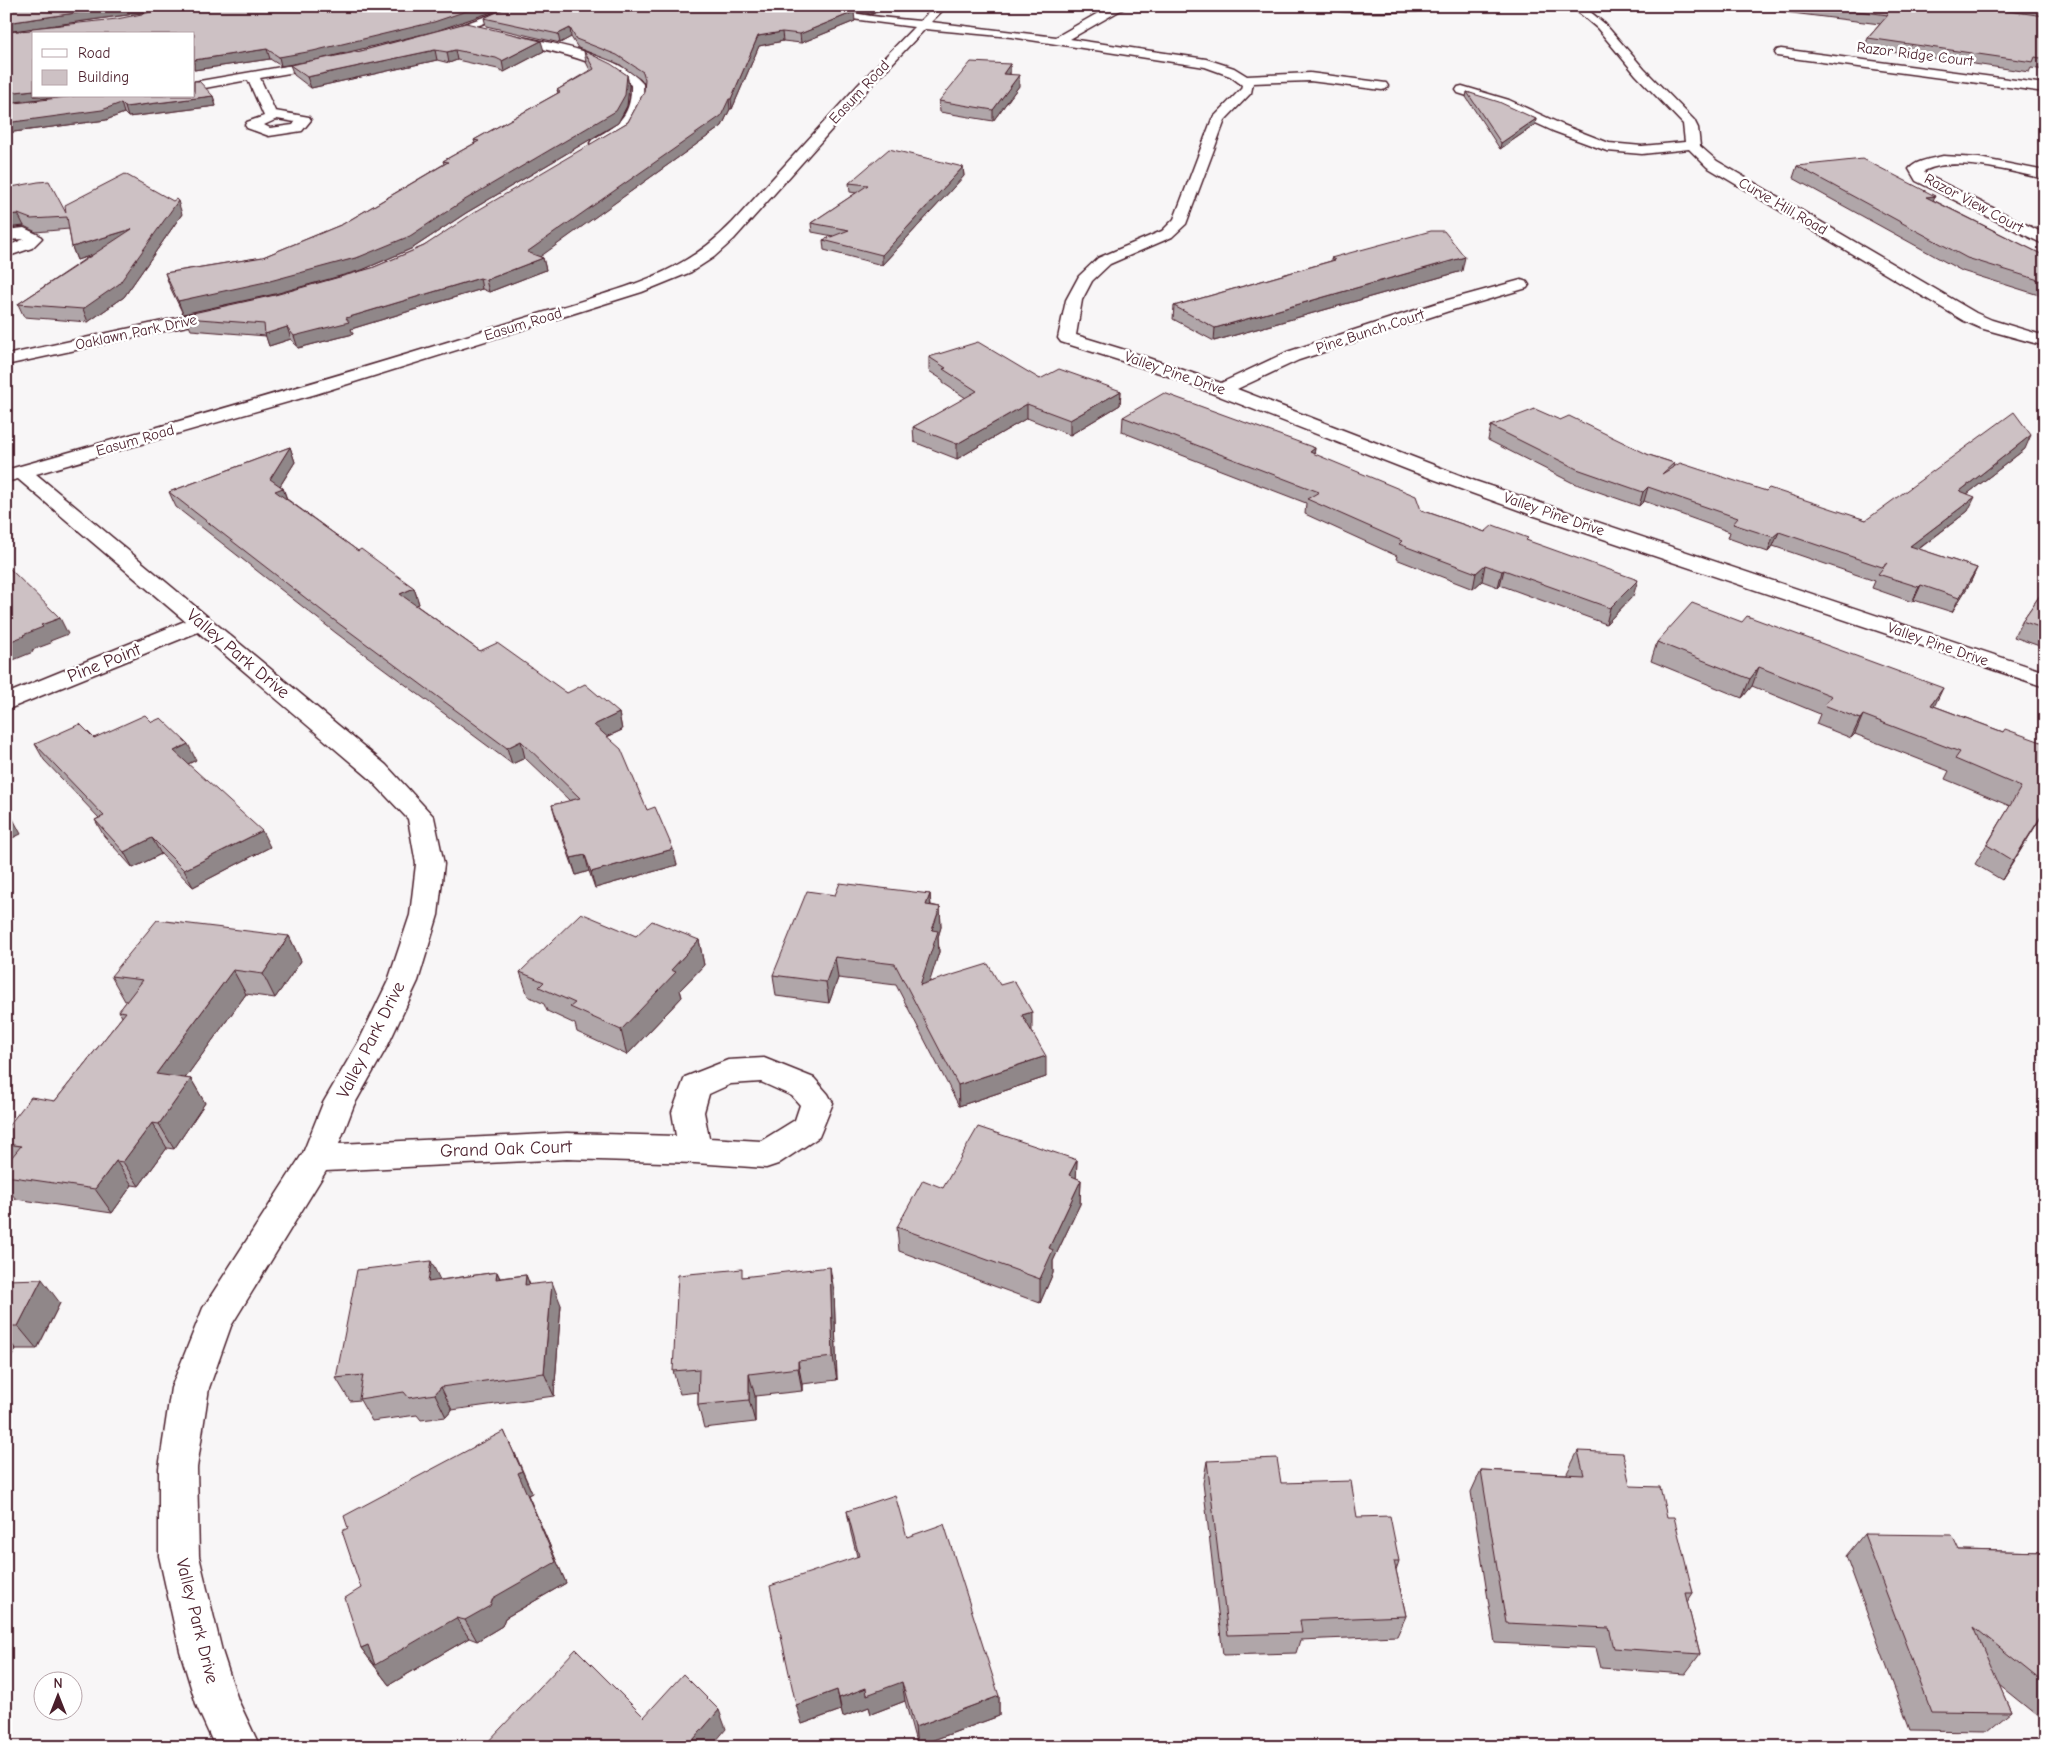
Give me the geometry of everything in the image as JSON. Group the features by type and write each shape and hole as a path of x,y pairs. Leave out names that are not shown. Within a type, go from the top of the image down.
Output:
{"street":[{"path":"427,39 526,6"},
{"path":"808,6 849,17 1060,40 1206,63 1230,70 1245,80 1310,77 1382,86"},
{"name":"Easum Road","path":"14,474 386,366 611,297 660,280 688,267 708,254 738,225 923,24 942,6"},
{"path":"1060,40 1109,11 1123,6"},
{"path":"1324,6 1342,8 1417,8"},
{"path":"1462,90 1504,103 1558,128 1606,147 1642,150 1693,145 1692,128 1689,122 1640,72 1606,31 1576,6"},
{"path":"467,27 590,57 618,70 637,84 638,93 634,112 624,127 584,152"},
{"name":"Razor Ridge Court","path":"1781,53 2045,88"},
{"path":"195,86 254,77 336,61"},
{"path":"254,77 272,118 252,125 269,132 297,128 304,120 273,115"},
{"name":"Valley Pine Drive","path":"1245,80 1248,85 1247,90 1219,120 1181,221 1167,234 1104,261 1085,279 1074,300 1067,338 1110,350 1223,389 1466,484 2045,680"},
{"name":"Curve Hill Road","path":"1693,145 1699,154 1712,164 1970,317 1986,324 2045,341"},
{"name":"Razor View Court","path":"2045,175 1975,162 1944,160 1924,163 1916,169 1921,178 2045,240"},
{"path":"6,235 24,233 34,238 27,245 6,252"},
{"name":"Pine Bunch Court","path":"1223,389 1293,356 1443,307 1521,285"},
{"name":"Oaklawn Park Drive","path":"6,360 240,309"},
{"name":"Valley Park Drive","path":"14,474 201,623 377,771 421,817 430,864 424,915 403,981 373,1045 339,1103 317,1158 216,1319 190,1388 178,1468 179,1556 201,1651 219,1707 238,1747"},
{"name":"Pine Point","path":"6,703 201,623"},
{"name":"Grand Oak Court","path":"317,1158 566,1146 695,1150"}],"building":[{"path":"6,6 124,6 6,23"},
{"path":"181,6 481,6 434,22 313,51 279,57 267,49 195,60 195,32 32,32 32,90 6,93 6,32 117,19"},
{"path":"510,6 821,6 828,9 854,12 800,34 782,32 758,36 731,99 729,99 721,116 527,252 543,258 486,280 480,278 346,318 349,322 294,336 287,327 265,334 264,324 186,318 184,315 275,295 372,268 424,246 475,212 628,122 644,92 645,79 643,72 617,55 576,39 570,28 558,34 484,18"},
{"path":"1819,6 1970,6 2045,16 2045,59 2035,57 2033,62 1868,38 1888,15"},
{"path":"466,23 541,41 502,61 496,58 455,50 447,52 435,50 307,77 290,65 361,51"},
{"path":"584,51 611,64 627,75 625,95 616,111 463,201 410,236 359,257 270,281 178,301 165,273 263,257 343,224 448,162 443,161 479,141 474,140 560,92 557,90 594,69"},
{"path":"971,62 1010,64 1003,74 1019,75 993,110 939,101"},
{"path":"195,81 199,81 213,96 125,107 121,103 102,110 6,123 6,104 58,98 195,98"},
{"path":"1467,92 1499,102 1536,119 1501,143"},
{"path":"889,149 963,167 882,255 823,240 849,230 811,223 868,185 849,183"},
{"path":"1863,159 1935,196 1926,197 2045,256 2045,282 1967,258 1797,166"},
{"path":"125,174 173,201 176,199 178,201 119,284 83,309 18,304 132,229 72,247 67,217 31,219 18,214 6,215 6,188 49,181 66,213 65,205"},
{"path":"1431,231 1444,231 1465,257 1215,328 1174,306 1335,260 1331,258"},
{"path":"978,342 1040,379 1059,369 1121,391 1070,420 1027,404 957,444 913,427 977,391 943,369 946,368 929,357"},
{"path":"1164,393 1315,448 1310,452 1416,496 1421,510 1485,532 1493,525 1528,538 1526,540 1638,580 1610,608 1504,570 1485,565 1476,573 1399,544 1402,541 1307,499 1319,492 1123,417"},
{"path":"1535,409 1560,420 1569,416 1649,455 1674,463 1662,474 1680,463 1766,491 1769,488 1866,520 2014,412 2031,435 1960,491 1975,497 1910,546 1977,568 1959,598 1921,585 1919,587 1878,574 1887,563 1882,567 1779,532 1773,537 1733,524 1738,518 1648,487 1643,492 1577,469 1491,426"},
{"path":"290,447 270,479 283,488 275,491 358,551 361,549 414,588 400,594 480,651 497,643 567,693 585,684 619,713 594,725 621,749 647,810 655,807 673,849 591,872 585,855 571,858 552,805 580,798 521,741 507,748 330,617 169,492"},
{"path":"6,565 60,618 41,625 43,627 6,643"},
{"path":"2045,588 2045,629 2022,621"},
{"path":"1692,603 1742,622 1747,616 1943,688 1931,705 2003,732 2005,729 2045,742 2045,810 2013,861 1987,845 2021,787 1955,759 1960,752 1863,715 1860,719 1824,705 1832,696 1759,667 1750,679 1657,642"},
{"path":"145,715 152,722 161,718 188,744 174,751 262,831 184,870 152,838 124,852 95,820 104,816 35,744 80,724 94,738"},
{"path":"6,811 12,817 6,820"},
{"path":"840,883 930,894 926,905 940,907 932,930 938,931 920,985 988,964 1000,985 1014,981 1032,1012 1022,1015 1046,1056 958,1085 895,964 835,957 826,982 773,975 807,891 835,895"},
{"path":"581,913 636,936 652,921 699,940 671,970 676,972 621,1030 570,1007 575,1003 539,987 544,982 520,972"},
{"path":"157,920 289,936 263,974 233,970 156,1074 191,1079 159,1124 152,1123 123,1162 116,1161 95,1189 6,1176 6,1164 21,1146 6,1144 6,1129 31,1097 55,1101 126,1012 119,1011 143,980 111,976"},
{"path":"978,1127 1077,1160 1069,1175 1081,1180 1049,1248 1053,1250 1040,1279 897,1227 923,1180 943,1188"},
{"path":"431,1261 428,1282 497,1272 496,1279 526,1275 525,1285 552,1282 544,1373 441,1387 435,1394 409,1398 404,1392 359,1399 363,1375 336,1378 357,1270"},
{"path":"830,1267 833,1357 798,1361 798,1368 749,1374 749,1400 698,1405 699,1369 673,1371 678,1275 742,1269 742,1277"},
{"path":"42,1279 18,1326 6,1326 6,1280"},
{"path":"504,1431 522,1471 518,1473 556,1562 493,1598 490,1606 465,1620 456,1618 375,1665 368,1645 361,1648 345,1598 361,1588 342,1531 348,1528 344,1516"},
{"path":"1578,1451 1623,1453 1630,1486 1660,1487 1667,1517 1674,1517 1693,1593 1685,1593 1700,1654 1614,1648 1609,1628 1506,1623 1481,1470 1584,1475"},
{"path":"1277,1458 1281,1483 1351,1481 1357,1517 1390,1516 1399,1561 1394,1561 1406,1616 1300,1620 1302,1633 1228,1635 1207,1461"},
{"path":"895,1495 907,1537 944,1524 999,1696 915,1727 902,1682 867,1695 866,1688 839,1698 837,1690 796,1705 770,1586 859,1556 847,1511"},
{"path":"1864,1534 1952,1535 1959,1550 2045,1552 2045,1684 1974,1627 2011,1712 1931,1711"},
{"path":"576,1649 644,1717 683,1674 719,1710 687,1747 483,1747"}]}
